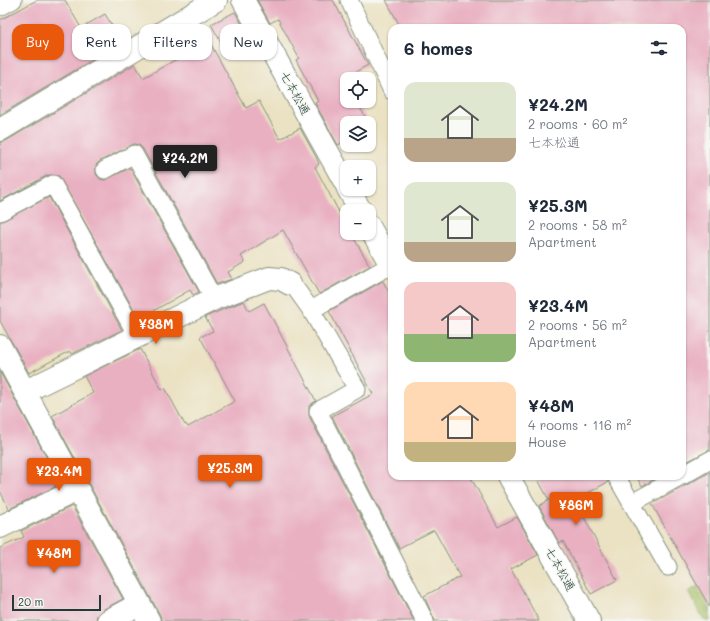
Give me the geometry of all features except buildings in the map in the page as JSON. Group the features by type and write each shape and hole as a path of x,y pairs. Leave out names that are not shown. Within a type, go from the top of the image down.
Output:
{"street":[{"path":"0,130 216,0"},
{"name":"七本松通","path":"243,0 340,174"},
{"path":"376,239 388,261"},
{"path":"26,391 214,299 269,278 281,279 290,284"},
{"path":"1,351 26,391 77,490 144,613 108,621"},
{"name":"七本松通","path":"510,480 589,621"},
{"path":"0,527 77,490"}],"lane":[{"path":"0,7 13,0"},
{"path":"349,0 388,83"},
{"path":"105,170 134,154 214,299"},
{"path":"0,212 53,184 137,336"},
{"path":"311,310 388,268"},
{"path":"290,284 296,289 311,310 357,389 318,412 426,621"},
{"path":"686,474 710,460"},
{"path":"618,480 668,567"},
{"path":"632,503 675,480"}],"green space":[{"path":"710,580 710,621 705,621 688,592"}]}
